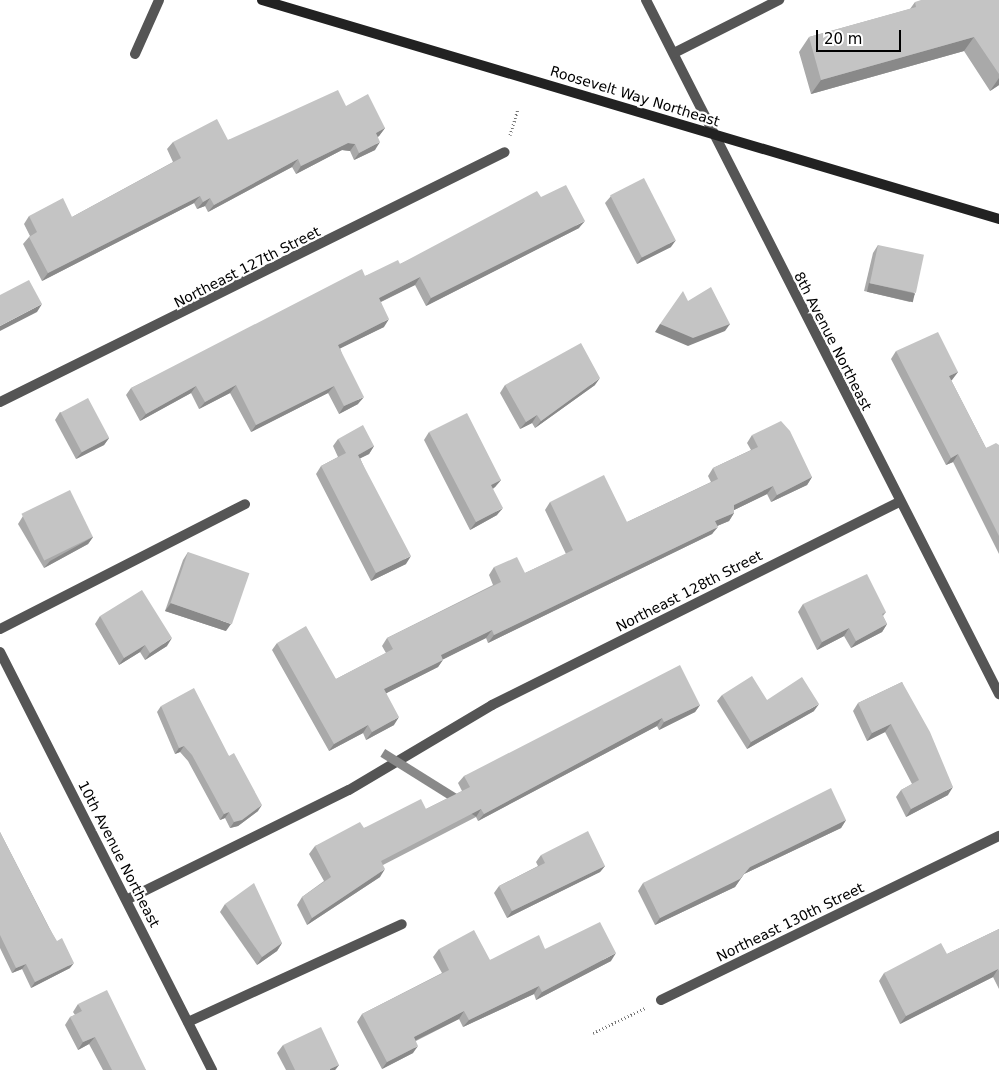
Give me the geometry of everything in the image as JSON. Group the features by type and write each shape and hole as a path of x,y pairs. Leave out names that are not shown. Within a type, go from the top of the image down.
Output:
{"main road":[{"name":"Roosevelt Way Northeast","path":"262,0 999,219"}],"street":[{"path":"135,54 159,0"},
{"name":"8th Avenue Northeast","path":"646,0 674,53 710,132 999,694"},
{"path":"674,53 779,0"},
{"name":"Northeast 127th Street","path":"0,402 505,152"},
{"name":"Northeast 128th Street","path":"128,899 349,790 492,705 899,502"},
{"path":"0,629 245,504"},
{"name":"10th Avenue Northeast","path":"0,652 128,899 212,1070"},
{"name":"Northeast 130th Street","path":"661,1000 999,836"},
{"path":"188,1022 402,924"}],"path":[{"path":"505,152 518,110"},
{"path":"593,1033 661,1000"}],"building":[{"path":"921,0 999,0 999,74 974,37 821,80 809,37 916,7 915,2"},
{"path":"338,90 346,106 368,94 385,128 376,133 380,142 359,153 355,144 348,143 301,166 298,159 214,205 210,198 203,202 200,196 48,273 29,237 37,232 29,216 63,198 72,217 181,158 173,142 217,119 228,140"},
{"path":"644,178 676,240 642,258 610,195"},
{"path":"566,185 585,221 431,298 420,277 379,298 389,319 338,345 364,397 344,406 334,386 256,425 236,385 205,402 196,386 146,414 131,388 362,269 365,276 398,260 400,264 537,191 541,197"},
{"path":"878,245 924,255 916,293 870,283"},
{"path":"29,280 42,304 0,326 0,295"},
{"path":"711,287 730,324 693,338 660,324 683,291 688,301"},
{"path":"938,332 958,372 949,376 986,448 996,443 999,445 999,536 958,454 951,458 896,351"},
{"path":"581,343 600,378 541,421 537,415 526,422 505,385"},
{"path":"88,398 109,438 82,452 61,413"},
{"path":"467,413 501,480 491,485 503,508 476,522 429,432"},
{"path":"781,421 790,431 812,477 777,495 773,486 734,505 734,513 715,521 718,527 494,635 492,630 441,655 443,660 384,689 399,717 372,732 368,725 334,744 277,643 306,626 336,679 393,649 387,638 501,582 494,567 517,557 525,573 573,550 550,502 604,475 627,522 718,479 713,468 758,447 752,435"},
{"path":"363,425 374,446 358,455 411,556 376,573 321,466 346,453 338,439"},
{"path":"70,490 93,537 44,560 21,514"},
{"path":"188,552 249,573 232,624 170,603"},
{"path":"867,574 886,612 882,614 887,624 856,641 849,628 822,642 803,604"},
{"path":"142,590 172,638 150,653 145,645 124,658 100,616"},
{"path":"680,665 700,705 664,722 662,718 484,814 481,809 381,861 385,869 312,918 302,897 331,877 315,846 360,822 364,828 421,799 426,809 470,787 464,776"},
{"path":"752,676 767,700 802,677 819,704 751,742 722,695"},
{"path":"902,682 930,732 953,787 911,809 901,790 919,780 891,724 872,733 858,703"},
{"path":"194,688 229,756 234,753 262,805 242,820 234,822 229,812 224,814 192,755 184,746 179,748 161,706"},
{"path":"831,788 846,820 750,867 740,879 660,918 643,883"},
{"path":"588,831 605,866 512,911 499,886 545,863 541,855"},
{"path":"0,832 48,926 57,941 62,938 74,963 35,982 26,964 16,968 0,935"},
{"path":"254,883 282,943 262,957 225,904"},
{"path":"600,922 616,953 542,992 539,986 469,1020 464,1011 414,1037 418,1046 387,1062 362,1014 449,970 439,949 474,930 490,960 539,935 545,949"},
{"path":"999,929 999,971 998,969 906,1016 884,973 941,943 947,954"},
{"path":"107,990 146,1070 112,1070 95,1037 83,1042 70,1017 82,1011 78,1004"},
{"path":"321,1027 339,1065 330,1070 295,1070 283,1045"}]}
